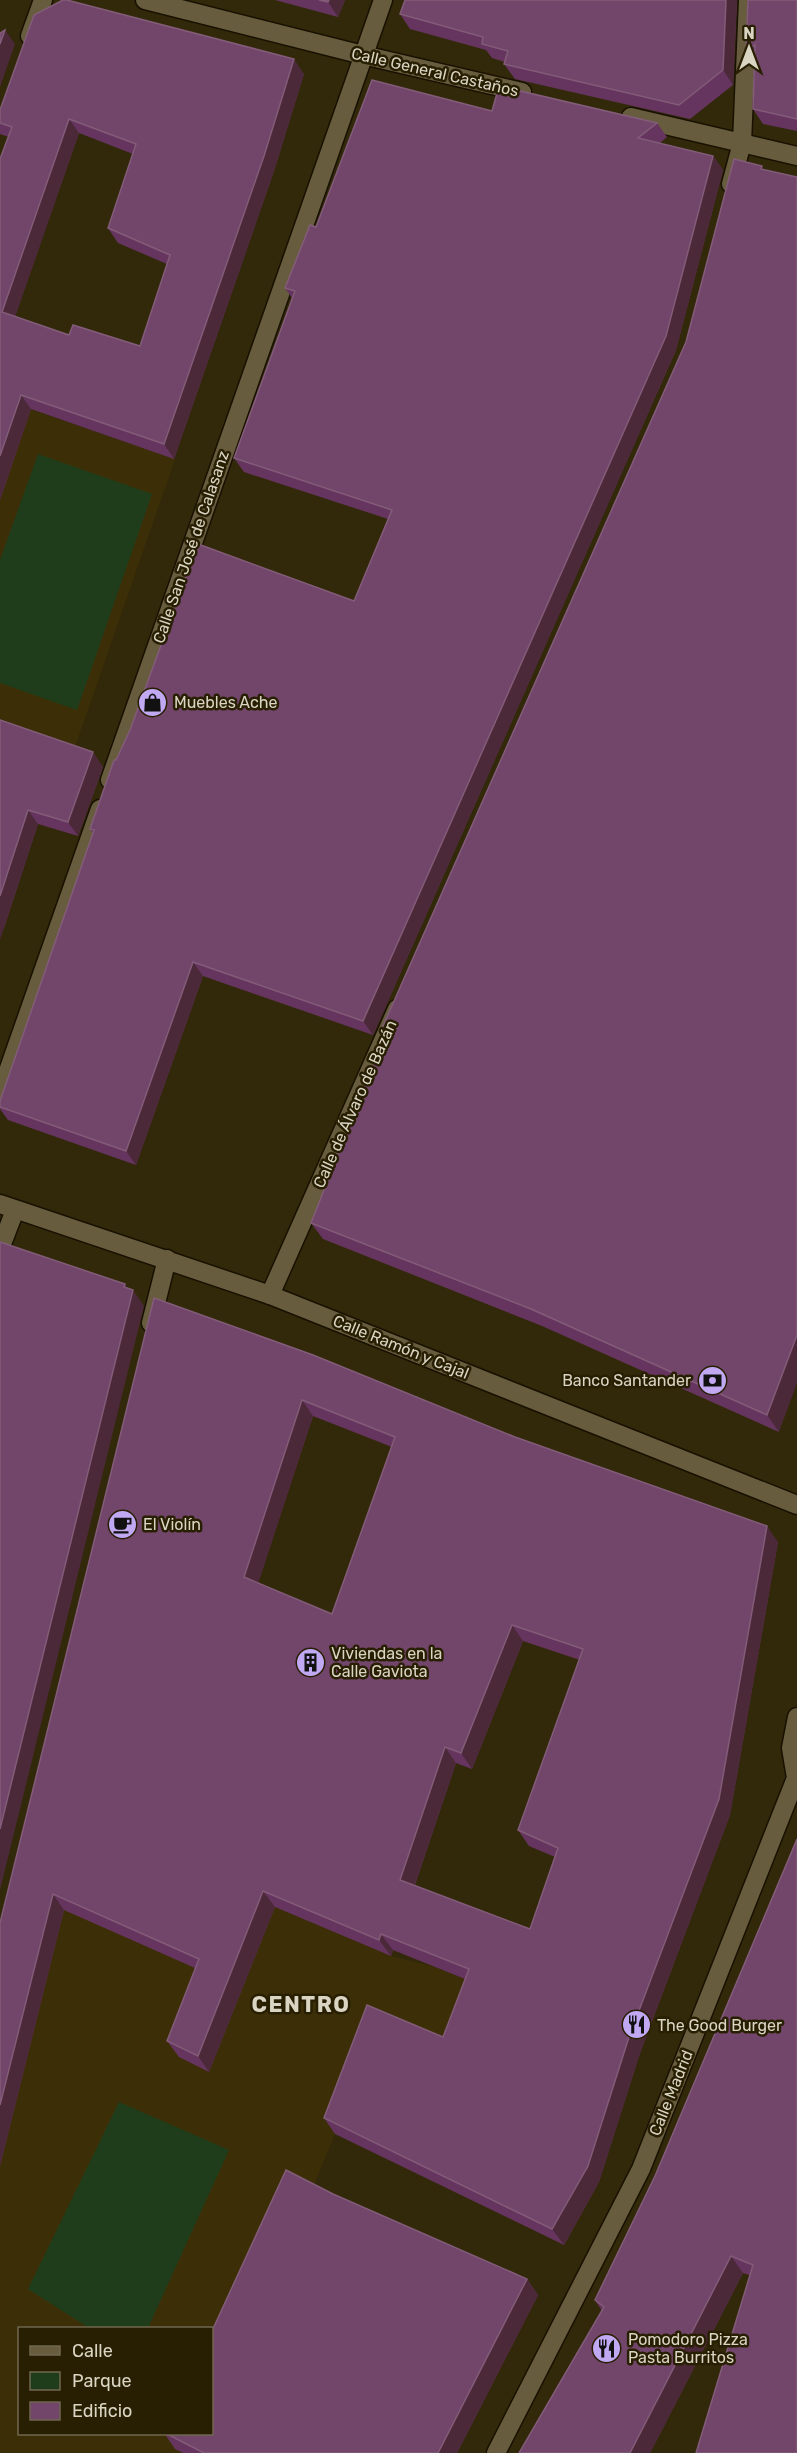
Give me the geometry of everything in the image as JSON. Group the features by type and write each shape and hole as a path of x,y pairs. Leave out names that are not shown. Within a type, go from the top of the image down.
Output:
{"street":[{"path":"23,54 43,0"},
{"name":"Calle General Castaños","path":"145,0 363,55 536,95"},
{"name":"Calle San José de Calasanz","path":"0,1094 383,0"},
{"path":"728,198 742,143 748,0"},
{"path":"616,114 797,156"},
{"name":"Calle de Álvaro de Bazán","path":"270,1295 406,989"},
{"path":"0,1249 7,1207"},
{"name":"Calle Ramón y Cajal","path":"7,1207 270,1295 797,1505"},
{"path":"147,1339 167,1259"},
{"name":"Calle Madrid","path":"496,2453 641,2169 797,1778 791,1748 797,1717"}],"shaded area":[{"path":"0,399 175,459 72,756 0,731"},
{"path":"46,1810 391,1956 435,1967 480,1985 454,2053 358,2078 311,2192 245,2453 0,2453 0,1984"}],"green space":[{"path":"38,454 152,494 77,710 0,683 0,560"},
{"path":"119,2102 229,2150 148,2327 87,2327 28,2289"}],"building":[{"path":"67,0 294,59 264,156 164,444 21,395 0,456 0,159 12,127 0,123 0,110 34,15","holes":["69,119 136,144 108,228 170,255 140,346 73,325 69,335 2,312"]},
{"path":"405,0 726,0 723,70 679,105 504,64 508,51 482,44 483,37 400,14"},
{"path":"748,0 797,0 797,119 753,109 755,45 746,52"},
{"path":"5,30 0,44 0,33"},
{"path":"372,80 492,111 499,86 657,123 638,138 713,156 666,336 363,1021 193,962 126,1151 0,1107 0,1101 94,830 90,829 114,760 130,730 198,544 354,601 392,510 234,458 295,291 285,288 310,225 316,227"},
{"path":"734,159 762,166 761,169 797,177 797,1335 767,1415 531,1309 311,1223 388,1028 383,1026 686,342"},
{"path":"0,720 93,752 68,822 28,810 0,896"},
{"path":"0,1242 125,1284 124,1287 133,1290 0,1829"},
{"path":"154,1298 313,1355 515,1437 767,1526 719,1799 629,2037 588,2166 552,2229 324,2118 367,2005 443,2037 469,1969 381,1934 379,1940 263,1891 198,2056 167,2041 199,1959 53,1894 0,2105 0,1923","holes":["302,1400 395,1437 332,1614 244,1577","512,1625 583,1649 518,1830 558,1848 530,1929 400,1880 445,1747 461,1753"]},
{"path":"797,1839 797,2453 696,2453 753,2265 731,2256 630,2453 519,2453 604,2307 595,2300 655,2176"},
{"path":"286,2170 333,2194 527,2279 438,2453 204,2453 169,2435 213,2435 213,2329"}],"place":[{"name":"Muebles Ache","path":"153,702"},
{"name":"Banco Santander","path":"712,1380"},
{"name":"El Violín","path":"122,1524"},
{"name":"Viviendas en la Calle Gaviota","path":"310,1662"},
{"name":"The Good Burger","path":"636,2025"},
{"name":"Pomodoro Pizza Pasta Burritos","path":"607,2348"}],"district":[{"name":"CENTRO","path":"301,2004"}]}
